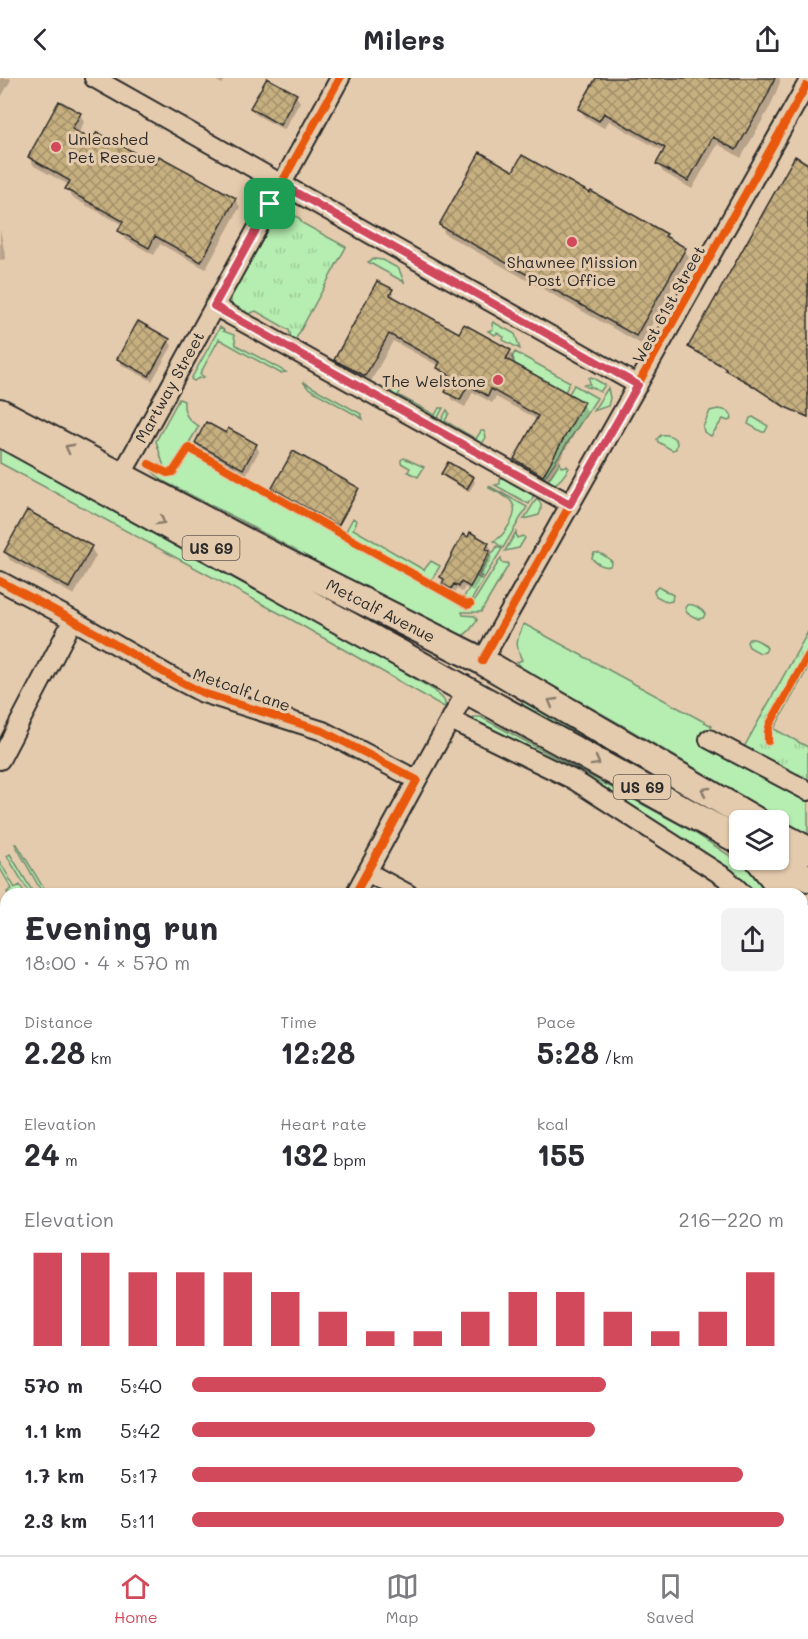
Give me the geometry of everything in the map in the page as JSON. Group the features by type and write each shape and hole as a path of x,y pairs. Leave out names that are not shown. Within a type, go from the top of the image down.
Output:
{"highway":[{"name":"Metcalf Avenue","path":"0,412 279,559 482,661 738,810"},
{"name":"Metcalf Avenue","path":"0,433 729,835"},
{"path":"311,604 412,644 456,667 470,668 482,661 513,705 545,734"},
{"path":"789,840 808,850"},
{"path":"789,868 808,878"},
{"path":"767,870 781,888"}],"street":[{"path":"94,78 638,385"},
{"name":"Martway Street","path":"121,476 340,78"},
{"name":"West 61st Street","path":"482,661 806,90"},
{"path":"214,306 570,504"},
{"name":"Metcalf Lane","path":"0,581 203,693 323,731 417,780"},
{"path":"0,760 73,620"},
{"path":"358,888 467,690"},
{"path":"451,720 574,780 726,878 737,888"},
{"path":"709,739 808,791"},
{"path":"367,872 397,888"}],"green space":[{"path":"285,210 299,218 302,223 346,247 293,344 289,330 256,311 251,313 252,319 231,306 231,296 274,219 278,213"},
{"path":"374,259 383,260 399,269 404,282 368,262"},
{"path":"493,322 515,334 520,349 503,340 504,337 497,333 495,335 488,331 493,329"},
{"path":"220,327 223,331 234,335 236,345 286,372 280,373 219,339 200,374 204,377 194,381 191,379"},
{"path":"515,352 570,382 565,392 515,364 512,357"},
{"path":"589,378 605,385 600,392 584,385 590,384"},
{"path":"303,382 361,414 363,419 308,388"},
{"path":"399,384 403,387 398,395 435,415 439,408 443,408 437,419 391,393"},
{"path":"574,385 597,398 543,480 514,464 515,462 542,477 583,402 569,394"},
{"path":"608,388 610,398 608,406 593,411"},
{"path":"179,399 184,401 184,409 189,419 199,426 175,466 169,470 164,467 156,441"},
{"path":"447,410 449,413 445,421 476,439 481,431 484,431 486,437 482,444 441,421"},
{"path":"726,410 732,419 728,421 723,419 711,436 704,432 703,427 710,411"},
{"path":"753,417 768,426 765,432 748,424 750,418"},
{"path":"661,435 674,438 677,442 676,449 672,450 658,442 657,439"},
{"path":"0,445 317,620 434,690 444,700 446,708 292,620 0,463"},
{"path":"190,452 469,609 501,558 502,563 508,563 508,566 481,612 462,612 463,615 475,616 477,620 465,634 455,638 240,520 163,481 151,470 164,475 174,475"},
{"path":"404,458 424,467 418,477 408,472 410,468 401,463"},
{"path":"560,462 561,467 569,468 556,483 545,485"},
{"path":"502,477 534,495 529,504 495,485 500,484"},
{"path":"489,486 527,507 503,548 494,541 509,525 514,514 513,504"},
{"path":"537,498 541,506 539,515 524,519"},
{"path":"353,518 357,521 353,529 424,570 431,561 440,566 431,581 345,533"},
{"path":"516,532 517,538 523,536 525,538 519,548 505,551"},
{"path":"497,546 502,549 484,578 479,575"},
{"path":"594,553 608,558 612,562 610,566 602,566 595,562 592,558"},
{"path":"476,576 483,580 471,601 467,601 463,599"},
{"path":"658,587 673,595 672,601 667,602 656,596 654,591"},
{"path":"687,605 702,610 705,614 703,618 698,619 687,613 685,608"},
{"path":"524,624 712,726 701,746 808,801 808,835 789,824 789,810 766,810 524,670 517,662 522,660 517,642"},
{"path":"808,632 808,668 774,729 808,747 808,784 743,749"},
{"path":"749,639 764,644 767,648 765,652 760,653 749,647 747,642"},
{"path":"525,698 729,814 729,825 537,718 522,704"},
{"path":"474,717 481,717 692,831 729,855 729,870 751,870 769,888 739,888 473,723"},
{"path":"15,844 43,888 40,888"},
{"path":"10,854 30,888 26,888 7,856"},
{"path":"0,862 15,888 11,888 0,868"}],"building":[{"path":"267,78 297,94 280,125 250,108"},
{"path":"596,78 775,78 736,150 713,137 688,181 656,164 665,148 604,113 599,121 578,109"},
{"path":"59,101 81,113 72,129 92,140 97,132 155,164 159,156 236,198 201,262 155,236 149,248 118,231 123,221 65,189 70,181 28,157"},
{"name":"Shawnee Mission Post Office","path":"480,152 513,171 522,155 667,234 665,236 686,248 636,336 439,225"},
{"path":"795,156 808,164 808,417 785,407 725,370 726,368 688,347"},
{"name":"The Welstone","path":"377,281 393,289 390,295 459,333 464,324 511,350 506,359 584,402 543,476 514,459 538,416 491,389 488,396 468,385 460,400 445,392 453,377 437,368 440,362 389,334 365,376 334,360"},
{"path":"138,321 170,339 149,376 117,359"},
{"path":"206,422 226,433 228,428 257,444 243,469 195,443"},
{"path":"293,451 359,488 338,526 272,488"},
{"path":"448,462 474,477 467,489 441,474"},
{"path":"27,510 92,546 69,588 4,552"},
{"path":"470,532 489,543 486,549 490,551 470,587 461,582 459,587 454,584 451,589 442,584 444,579 440,577 463,534 468,537"}],"cycle path":[{"path":"281,184 340,78"},
{"path":"482,661 806,86"},
{"path":"149,464 167,473 173,472 189,448 468,605 470,604"},
{"path":"0,581 203,693 323,731 417,780 358,888"},
{"path":"768,741 770,724 808,656"}],"place":[{"name":"Unleashed Pet Rescue","path":"56,147"},
{"name":"Shawnee Mission Post Office","path":"572,242"},
{"name":"The Welstone","path":"498,380"}],"route":[{"path":"281,184 638,385 570,504 214,306 270,204 281,184"}]}
